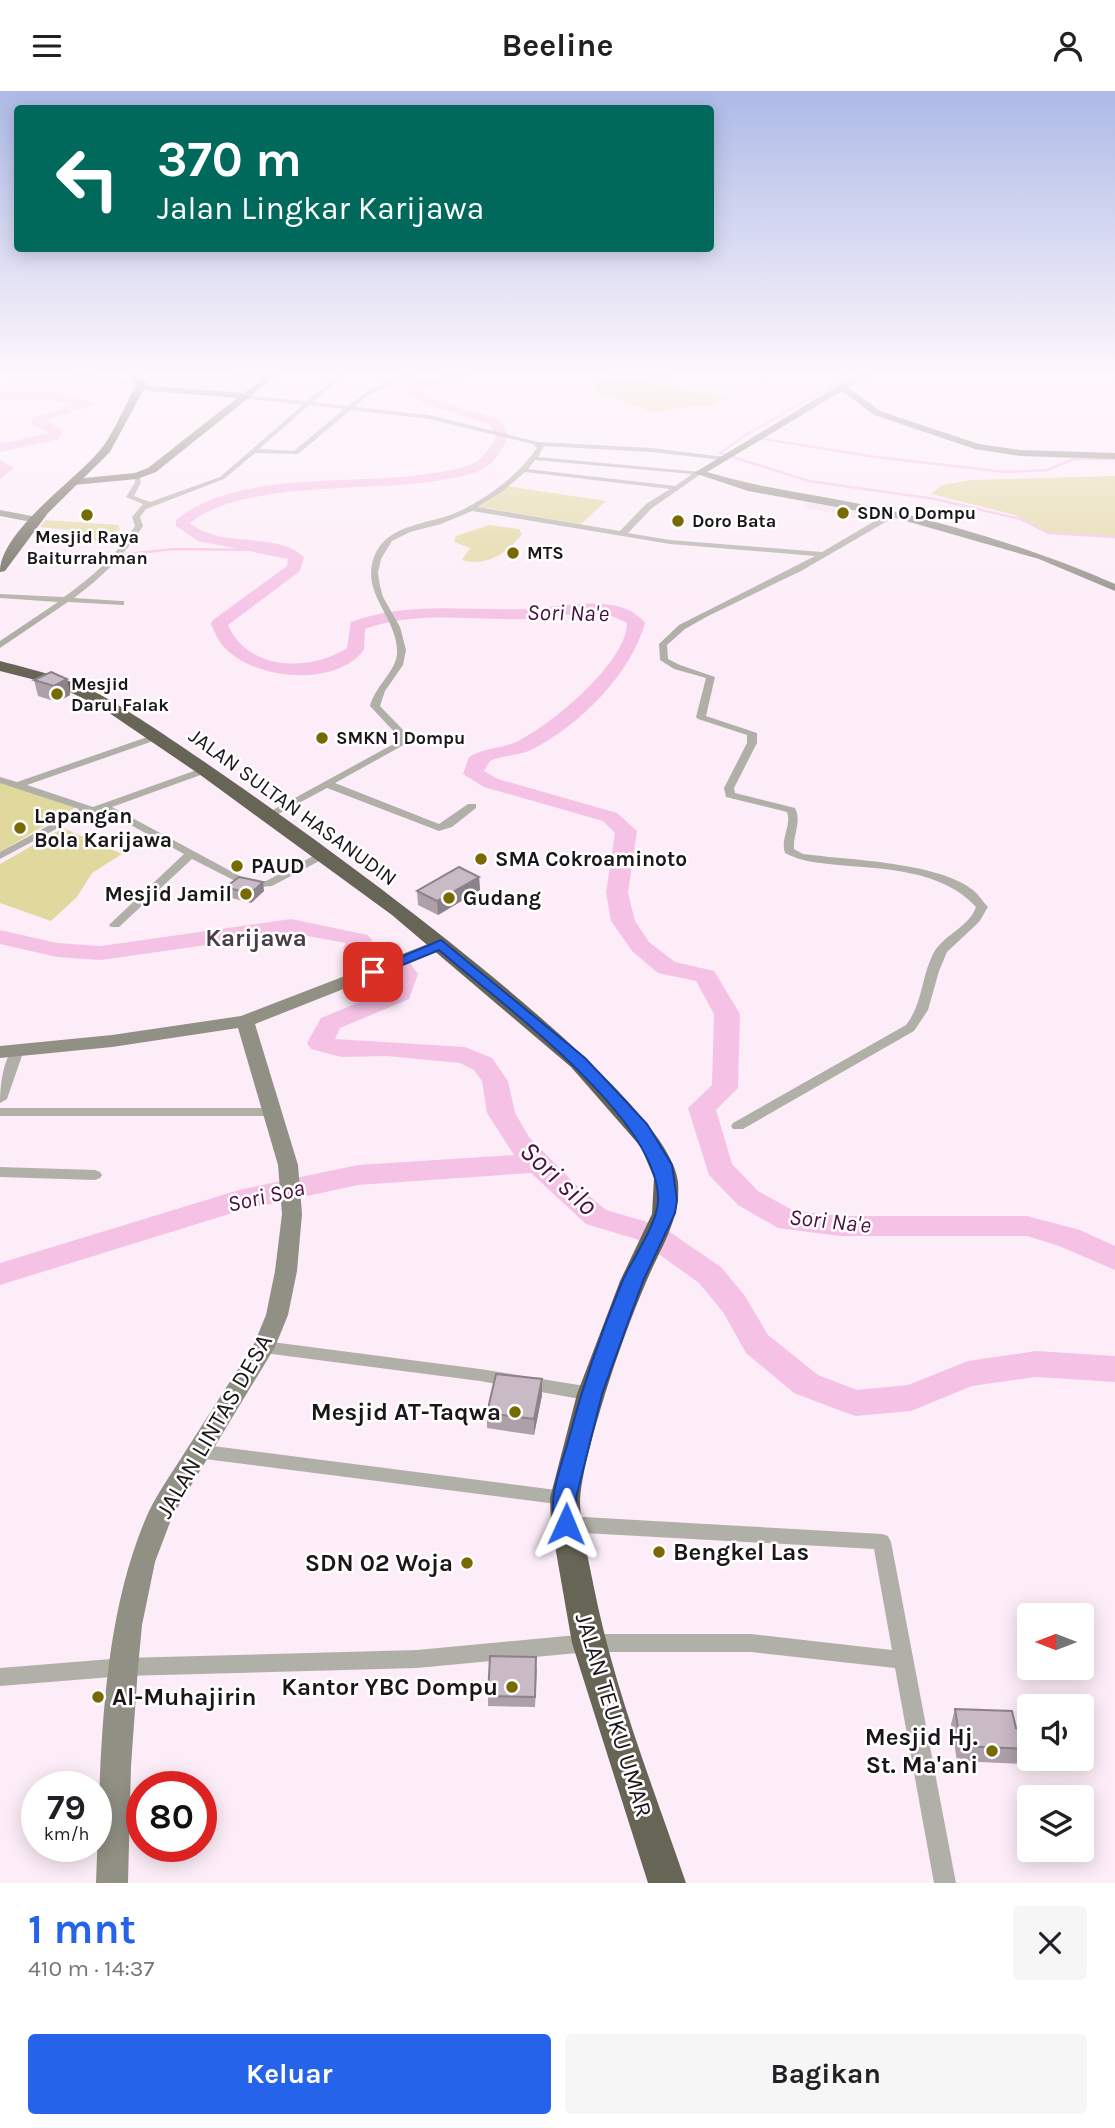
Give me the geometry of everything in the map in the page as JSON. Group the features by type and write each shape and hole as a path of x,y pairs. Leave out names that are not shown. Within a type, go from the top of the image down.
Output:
{"highway":[{"path":"0,568 41,515 99,458"},
{"name":"JALAN SULTAN HASANUDIN","path":"0,666 87,692 205,770 265,817 441,944"},
{"name":"JALAN TEUKU UMAR","path":"441,944 579,1062 640,1128 652,1144 666,1178 668,1200 659,1227 633,1281 591,1394 565,1511 588,1643 667,1883"}],"main road":[{"path":"74,482 137,476 168,458"},
{"path":"699,473 723,458"},
{"path":"86,471 117,477"},
{"path":"699,473 748,488 893,514 1064,563 1115,588"},
{"path":"0,513 17,516 41,515"},
{"path":"9,1051 245,1021 441,944"},
{"name":"JALAN LINTAS DESA","path":"112,1883 116,1766 124,1667 128,1625 142,1562 161,1513 264,1347 282,1297 292,1214 288,1165 245,1021"}],"street":[{"path":"0,645 63,601 124,551 139,526 137,513 149,504 216,481 246,458"},
{"path":"265,817 405,740 375,706 377,698 402,659 399,637 379,600 375,572 378,557 387,544 408,528 444,521 470,508 507,485 532,458 699,473"},
{"path":"523,470 676,488"},
{"path":"621,535 649,506 699,473"},
{"path":"137,476 138,482 130,497 149,504"},
{"path":"470,508 621,535 720,548 820,554"},
{"path":"738,1126 909,1028 925,1008 940,951 982,911 979,901 966,891 926,874 815,859 793,853 788,846 794,818 791,810 730,795 730,788 752,743 752,733 701,717 711,677 677,667 664,660 663,644 682,627 798,569 893,514"},
{"path":"0,596 121,603"},
{"path":"18,785 156,737"},
{"path":"0,856 86,810 105,807 205,770"},
{"path":"0,780 86,810"},
{"path":"327,784 439,828 449,825 472,806"},
{"path":"105,807 238,881 258,886 268,884 321,856"},
{"path":"115,925 190,855"},
{"path":"0,1099 9,1051"},
{"path":"0,1112 274,1112"},
{"path":"0,1172 95,1175"},
{"path":"264,1347 480,1374 591,1394"},
{"path":"197,1451 565,1511 883,1542 944,1883"},
{"path":"0,1677 124,1667 417,1659 588,1643 751,1643 903,1660"}],"shaded area":[{"path":"1115,476 1115,536 1046,532 1015,515 931,494 942,485 970,480"},
{"path":"507,486 606,501 581,524 480,507"},
{"path":"811,499 887,514 871,521 803,507"},
{"path":"46,520 118,525 120,529 99,541 62,541 69,530 40,527"},
{"path":"489,525 519,529 522,534 496,557 480,562 462,560 470,548 454,542 456,536"},
{"name":"Lapangan Bola Karijawa","path":"0,782 79,805 0,852"},
{"path":"63,828 122,854 92,873 77,897 51,921 0,903 0,864"}],"building":[{"path":"51,672 67,679 54,686 34,680"},
{"path":"459,867 479,877 437,901 417,891"},
{"path":"239,877 263,882 250,894 226,887"},
{"path":"496,1374 542,1379 534,1419 487,1413"},
{"name":"Kantor YBC Dompu","path":"490,1656 536,1657 535,1697 488,1696"},
{"path":"955,1709 1012,1711 1017,1728 1017,1748 961,1746"}],"waterway":[{"name":"Sori Na'e","path":"489,458 478,466 449,475 272,491 231,497 200,508 181,523 191,532 218,541 282,551 296,557 294,568 219,624 225,637 234,648 261,663 307,669 330,664 355,650 357,626 396,615 527,614 593,609 625,615 633,620 637,623 633,639 623,656 593,692 558,724 526,745 489,754 476,761 473,774 491,783 610,817 626,831 617,893 623,921 641,947 667,968 705,976 727,1014 725,1088 702,1108 719,1168 748,1198 788,1221 840,1226 1027,1226 1069,1238 1115,1259"},
{"path":"735,458 809,481 935,499 1020,519 1048,533 1115,537"},
{"path":"881,458 1005,472 1047,470 1074,459 1115,459"},
{"path":"0,464 7,468 0,475"},
{"path":"119,555 173,549 264,550 274,547"},
{"name":"Sori silo","path":"0,937 57,950 101,953 219,934 291,926 360,940 355,948 399,964 406,974 400,994 330,1023 320,1043 341,1049 387,1048 465,1055 483,1064 495,1081 501,1113 519,1143 538,1163"},
{"name":"Sori Soa","path":"0,1274 239,1200 358,1175 538,1163"},
{"name":"Sori silo","path":"538,1163 565,1191 596,1217 650,1233 710,1275 734,1304 757,1344 806,1384 856,1403 911,1398 968,1374 1036,1364 1115,1369"}],"place":[{"name":"SDN 0 Dompu","path":"843,513"},
{"name":"Mesjid Raya Baiturrahman","path":"87,515"},
{"name":"Doro Bata","path":"678,521"},
{"name":"MTS","path":"513,553"},
{"name":"Mesjid Darul Falak","path":"57,694"},
{"name":"SMKN 1 Dompu","path":"322,738"},
{"name":"Lapangan Bola Karijawa","path":"20,828"},
{"name":"SMA Cokroaminoto","path":"481,859"},
{"name":"PAUD","path":"237,866"},
{"name":"Mesjid Jamil","path":"246,894"},
{"name":"Gudang","path":"449,898"},
{"name":"Mesjid AT-Taqwa","path":"515,1412"},
{"name":"Bengkel Las","path":"659,1552"},
{"name":"SDN 02 Woja","path":"467,1563"},
{"name":"Kantor YBC Dompu","path":"512,1687"},
{"name":"Al-Muhajirin","path":"98,1697"},
{"name":"Mesjid Hj. St. Ma'ani","path":"992,1751"}],"district":[{"name":"Karijawa","path":"256,938"}],"route":[{"path":"373,972 441,944 521,1009 579,1062 640,1128 652,1144 662,1165 668,1200 665,1213 633,1281 591,1394 565,1498 566,1524"}]}
